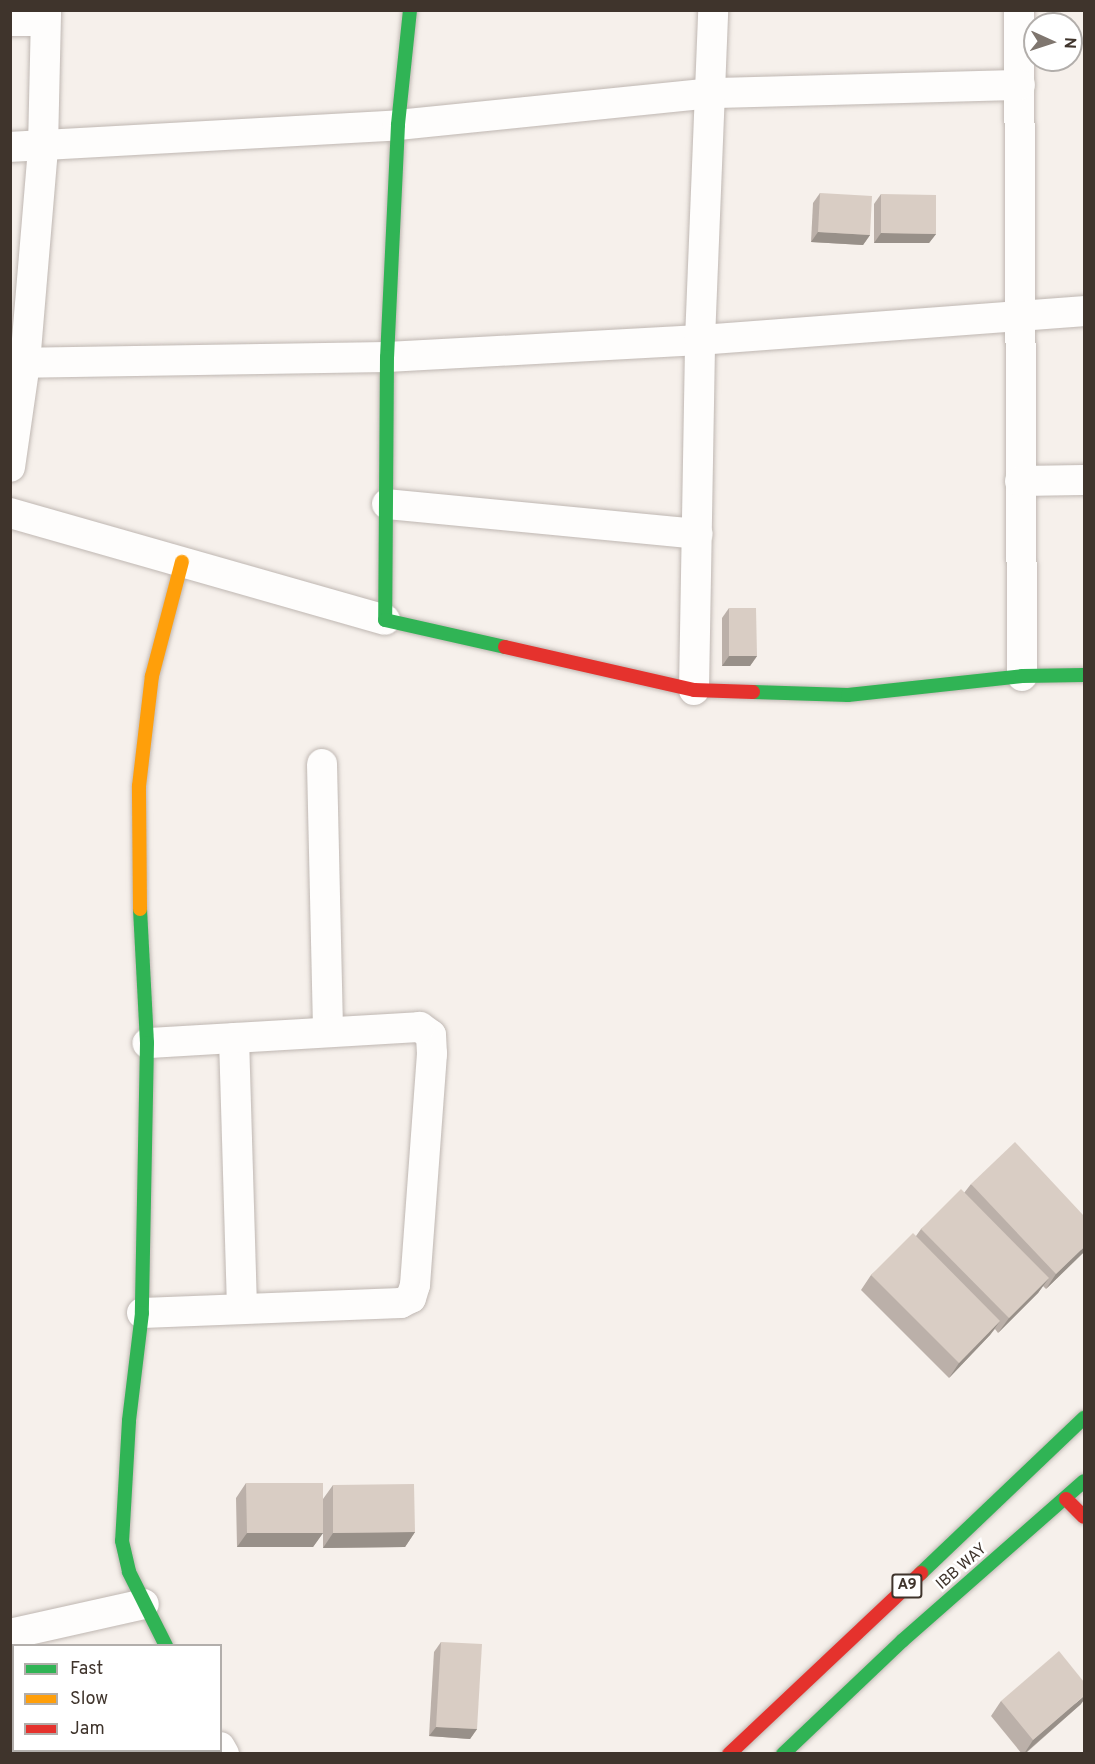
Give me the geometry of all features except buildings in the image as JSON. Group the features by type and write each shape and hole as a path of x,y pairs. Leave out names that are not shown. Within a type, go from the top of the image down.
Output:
{"main road":[{"path":"410,10 398,125 387,357 385,620 694,690 848,695 1022,676 1084,675"},
{"path":"165,1644 129,1572 122,1541 128,1433 142,1312 147,1043 139,786 158,648 180,570"},
{"name":"A9","path":"729,1754 1084,1418"},
{"name":"IBB WAY","path":"783,1754 902,1641 1084,1481"},
{"path":"1066,1499 1084,1517"},
{"path":"879,1612 902,1641"}],"street":[{"path":"694,690 700,340 713,93 713,10"},
{"path":"1019,10 1022,676"},
{"path":"10,21 45,16 43,147 18,363 10,467"},
{"path":"10,147 43,147 398,125 713,93 1020,85"},
{"path":"18,363 387,357 700,340 1084,310"},
{"path":"1020,481 1084,480"},
{"path":"387,504 698,534"},
{"path":"10,513 180,570 385,620"},
{"path":"322,764 328,1032"},
{"path":"142,1312 400,1303 411,1298 415,1286 430,1035 420,1027 147,1043"},
{"path":"234,1038 243,1309"},
{"path":"10,1634 144,1604"}],"traffic: fast":[{"path":"410,10 398,125 387,357 385,620 505,647"},
{"path":"753,692 848,695 1022,676 1084,675"},
{"path":"140,909 147,1043 142,1313 129,1421 122,1541 129,1572 165,1644"},
{"path":"921,1573 1084,1418"},
{"path":"783,1754 902,1641 1084,1481"}],"traffic: slow":[{"path":"140,909 139,786 152,676 182,562"}],"traffic: jam":[{"path":"505,647 694,690 753,692"},
{"path":"1066,1499 1084,1517"},
{"path":"729,1754 921,1573"}]}
